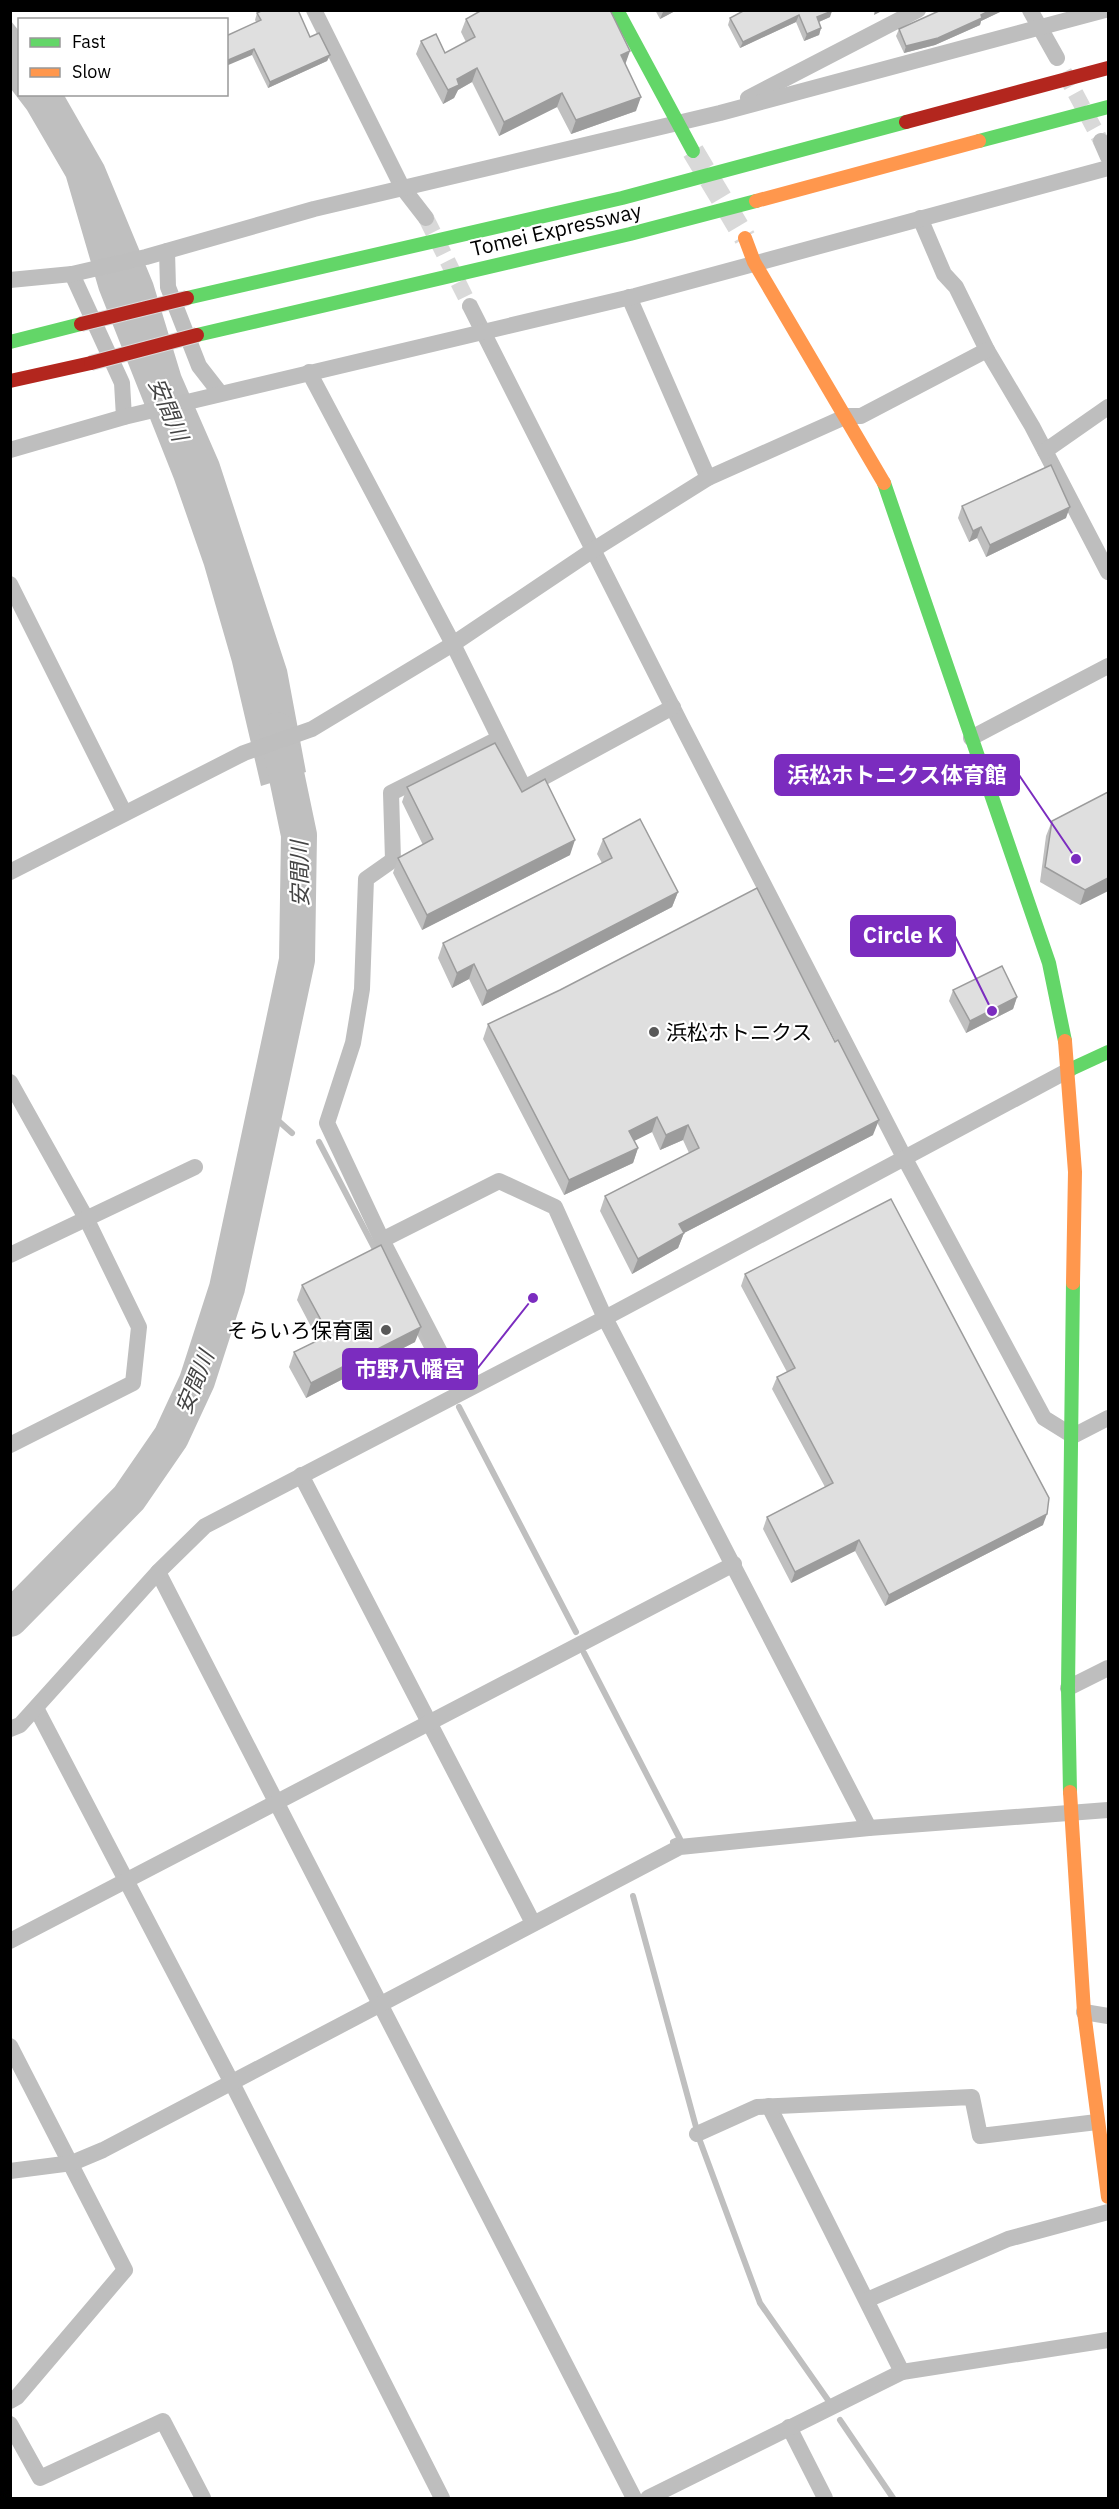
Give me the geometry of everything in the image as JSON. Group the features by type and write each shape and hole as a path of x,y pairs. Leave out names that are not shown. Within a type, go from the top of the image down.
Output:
{"main road":[{"path":"617,10 693,151"},
{"name":"Tomei Expressway","path":"10,342 187,298 622,198 1108,68"},
{"name":"Tomei Expressway","path":"10,381 630,234 1108,107"},
{"path":"745,238 754,262 885,484 1049,963 1069,1070 1076,1172 1068,1688 1070,1814 1084,2012 1108,2197"},
{"path":"1069,1070 1108,1052"}],"street":[{"path":"314,10 402,187 426,218"},
{"path":"720,113 918,10"},
{"path":"1030,10 1057,58"},
{"path":"10,280 77,272 146,257 314,209 720,113 1105,10"},
{"path":"1101,141 1108,157"},
{"path":"10,450 128,416 629,297 1108,168"},
{"path":"920,218 944,274 956,287 987,350 1045,451 1108,572"},
{"path":"167,251 168,287 213,395"},
{"path":"77,272 122,383 128,416"},
{"path":"629,297 708,478"},
{"path":"470,306 905,1160 1044,1418 1073,1436 1108,1418"},
{"path":"10,872 124,812 244,753 308,730 453,644 593,550 708,478 846,416 861,416 987,350"},
{"path":"309,372 453,644 524,789 673,707"},
{"path":"1045,451 1108,407"},
{"path":"10,584 124,812"},
{"path":"971,738 1108,666"},
{"path":"460,1391 382,1240 327,1123 353,1043 362,989 366,879 393,860 391,793 498,739"},
{"path":"10,1728 20,1725 158,1572 205,1526 460,1391 606,1318 905,1160 1069,1070"},
{"path":"10,1082 86,1218 139,1327 133,1383 10,1445"},
{"path":"10,1255 195,1167"},
{"path":"382,1240 499,1181 555,1207 606,1318 869,1828"},
{"path":"301,1476 533,1923"},
{"path":"10,1941 734,1564"},
{"path":"158,1572 634,2499"},
{"path":"1068,1688 1108,1668"},
{"path":"36,1708 231,2081 442,2499"},
{"path":"10,2171 72,2163 103,2150 680,1847 869,1828 1108,1810"},
{"path":"1084,2012 1108,2016"},
{"path":"10,2046 125,2270 17,2397 10,2401"},
{"path":"697,2134 757,2107 972,2097 980,2136 1097,2122"},
{"path":"769,2106 902,2372"},
{"path":"867,2300 1008,2239 1108,2212"},
{"path":"648,2499 902,2372 1108,2340"},
{"path":"10,2424 40,2478 164,2421 202,2499"},
{"path":"789,2427 825,2499"}],"water":[{"path":"11,21 18,30 18,96 65,96 104,165 153,283 181,375 219,462 287,670 306,772 261,786 232,662 204,565 174,479 99,290 66,177 27,110 11,89"}],"building":[{"path":"263,10 298,10 310,37 319,33 330,55 270,82 254,49 228,60 228,35 261,20 257,13"},
{"path":"482,10 610,10 630,51 621,55 641,97 576,120 562,93 504,122 477,68 457,79 459,85 448,90 421,41 436,34 445,53 475,37 466,19"},
{"path":"745,10 832,11 817,17 821,28 807,34 799,15 743,42 730,18"},
{"path":"941,10 991,10 981,15 982,18 938,38 906,46 899,29"},
{"path":"1051,465 1070,507 990,545 981,527 973,531 962,506"},
{"path":"495,743 522,792 545,779 575,840 427,915 398,858 433,839 407,787"},
{"path":"1108,792 1108,878 1085,890 1045,867 1052,821"},
{"path":"640,819 678,892 487,991 474,964 457,973 443,943 612,858 603,839"},
{"path":"757,888 835,1042 838,1040 879,1120 679,1224 684,1233 638,1259 605,1196 699,1148 688,1125 666,1135 657,1117 629,1131 638,1148 569,1180 488,1024 560,990"},
{"path":"1002,966 1017,997 970,1021 953,990"},
{"path":"891,1199 1049,1498 1047,1514 889,1595 859,1540 795,1572 767,1517 833,1483 777,1377 795,1368 745,1274"},
{"name":"そらいろ保育園","path":"381,1245 421,1327 311,1383 294,1352 329,1335 302,1285"}],"waterway":[{"name":"安間川","path":"10,1619 129,1498 171,1437 197,1381 227,1288 297,960 299,835 277,730"},
{"path":"265,1109 292,1133"},
{"path":"319,1142 377,1253"},
{"path":"416,1326 443,1379"},
{"path":"459,1407 576,1632"},
{"path":"584,1653 680,1839 673,1842"},
{"path":"633,1896 696,2127"},
{"path":"700,2141 760,2303 828,2400"},
{"path":"840,2420 893,2498"}],"tunnel":[{"path":"1064,72 1101,141"},
{"path":"693,151 745,238"},
{"path":"426,218 470,306"}],"traffic: fast":[{"path":"617,10 693,151"},
{"path":"979,141 1108,107"},
{"path":"187,298 622,198 906,122"},
{"path":"197,335 630,234 756,201"},
{"path":"10,342 81,324"},
{"path":"884,483 1049,963 1065,1041"},
{"path":"1069,1070 1108,1052"},
{"path":"1070,1792 1068,1688 1073,1283"}],"traffic: slow":[{"path":"756,201 979,141"},
{"path":"745,238 754,262 884,483"},
{"path":"1065,1041 1075,1172 1073,1283"},
{"path":"1070,1792 1084,2012 1108,2197"}],"traffic: jam":[{"path":"906,122 1108,68"},
{"path":"81,324 187,298"},
{"path":"91,363 197,335"},
{"path":"10,381 91,363"}],"place":[{"name":"浜松ホトニクス体育館","path":"1076,859"},
{"name":"Circle K","path":"992,1011"},
{"name":"浜松ホトニクス","path":"654,1032"},
{"name":"市野八幡宮","path":"533,1298"},
{"name":"そらいろ保育園","path":"386,1330"}]}
